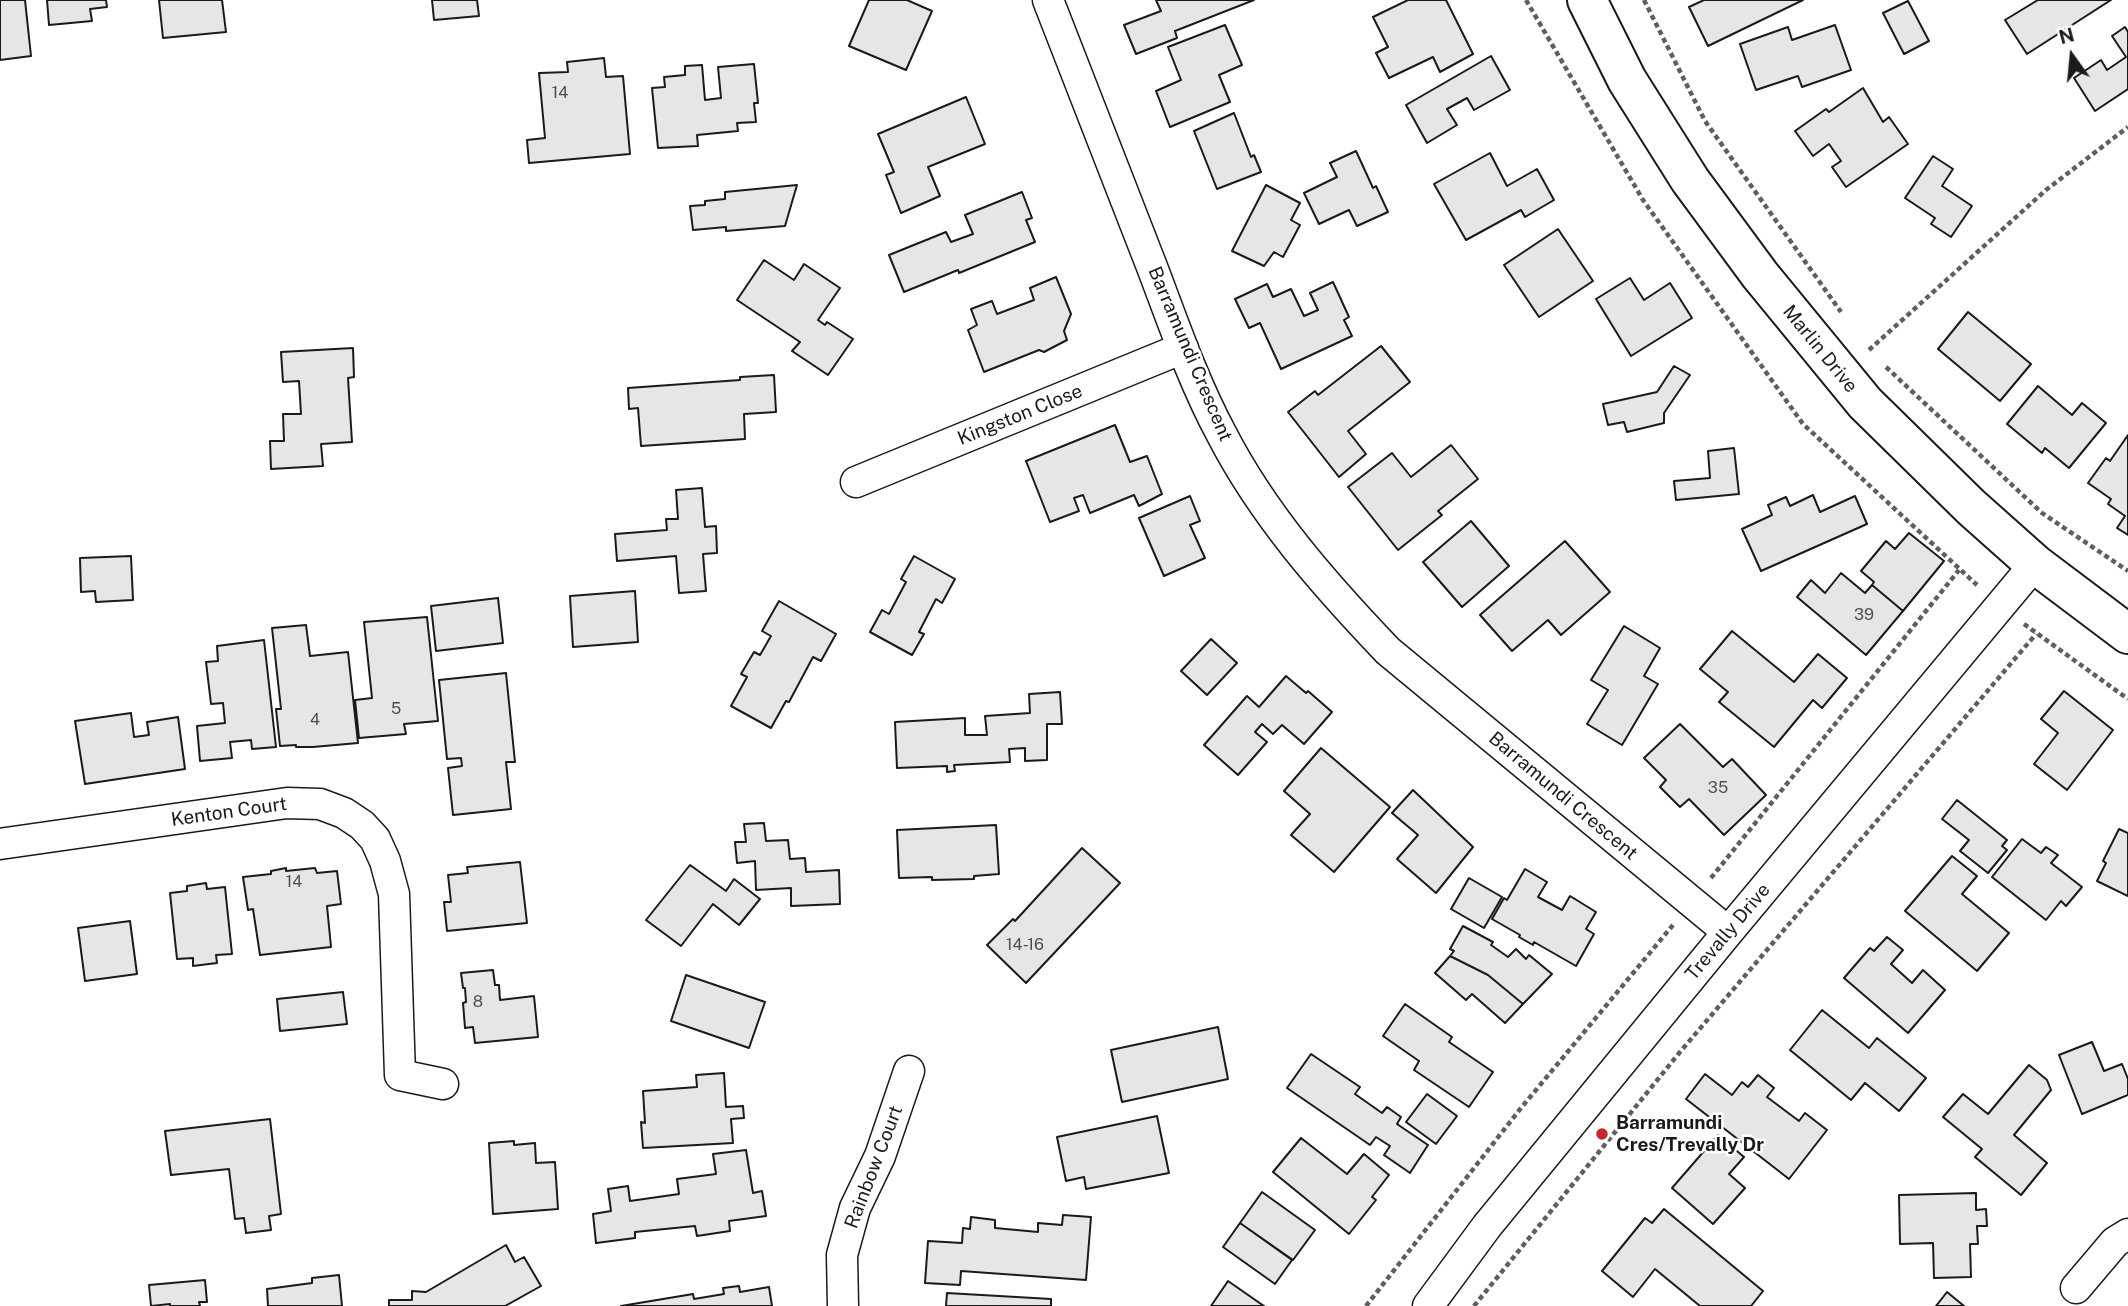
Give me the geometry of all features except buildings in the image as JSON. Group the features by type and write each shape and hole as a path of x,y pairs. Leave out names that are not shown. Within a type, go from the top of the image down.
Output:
{"street":[{"name":"Barramundi Crescent","path":"1048,0 1184,348 1221,434 1296,547 1338,598 1388,651 1728,932"},
{"name":"Marlin Drive","path":"1587,0 1626,80 1690,180 1760,275 1855,363 1865,403 1971,507 2035,564 2128,634"},
{"name":"Kingston Close","path":"856,482 1184,348"},
{"name":"Trevally Drive","path":"1428,1306 1487,1226 2035,564"},
{"name":"Kenton Court","path":"0,844 287,803 320,804 344,813 362,825 375,839 385,861 394,894 400,1075 443,1084"},
{"name":"Rainbow Court","path":"843,1306 842,1255 855,1208 880,1156 909,1071"},
{"path":"2076,1289 2115,1242 2128,1234"}],"path":[{"path":"1644,0 1705,121 1845,318"},
{"path":"1855,363 2046,190 2128,127"},
{"path":"1855,363 1861,340"},
{"path":"1879,360 2042,513 2128,571"},
{"path":"1366,1306 1521,1108 1692,902 1959,570"},
{"path":"1474,1306 1680,1052 2036,634"}],"place":[{"name":"Barramundi Cres/Trevally Dr","path":"1602,1134"}]}
